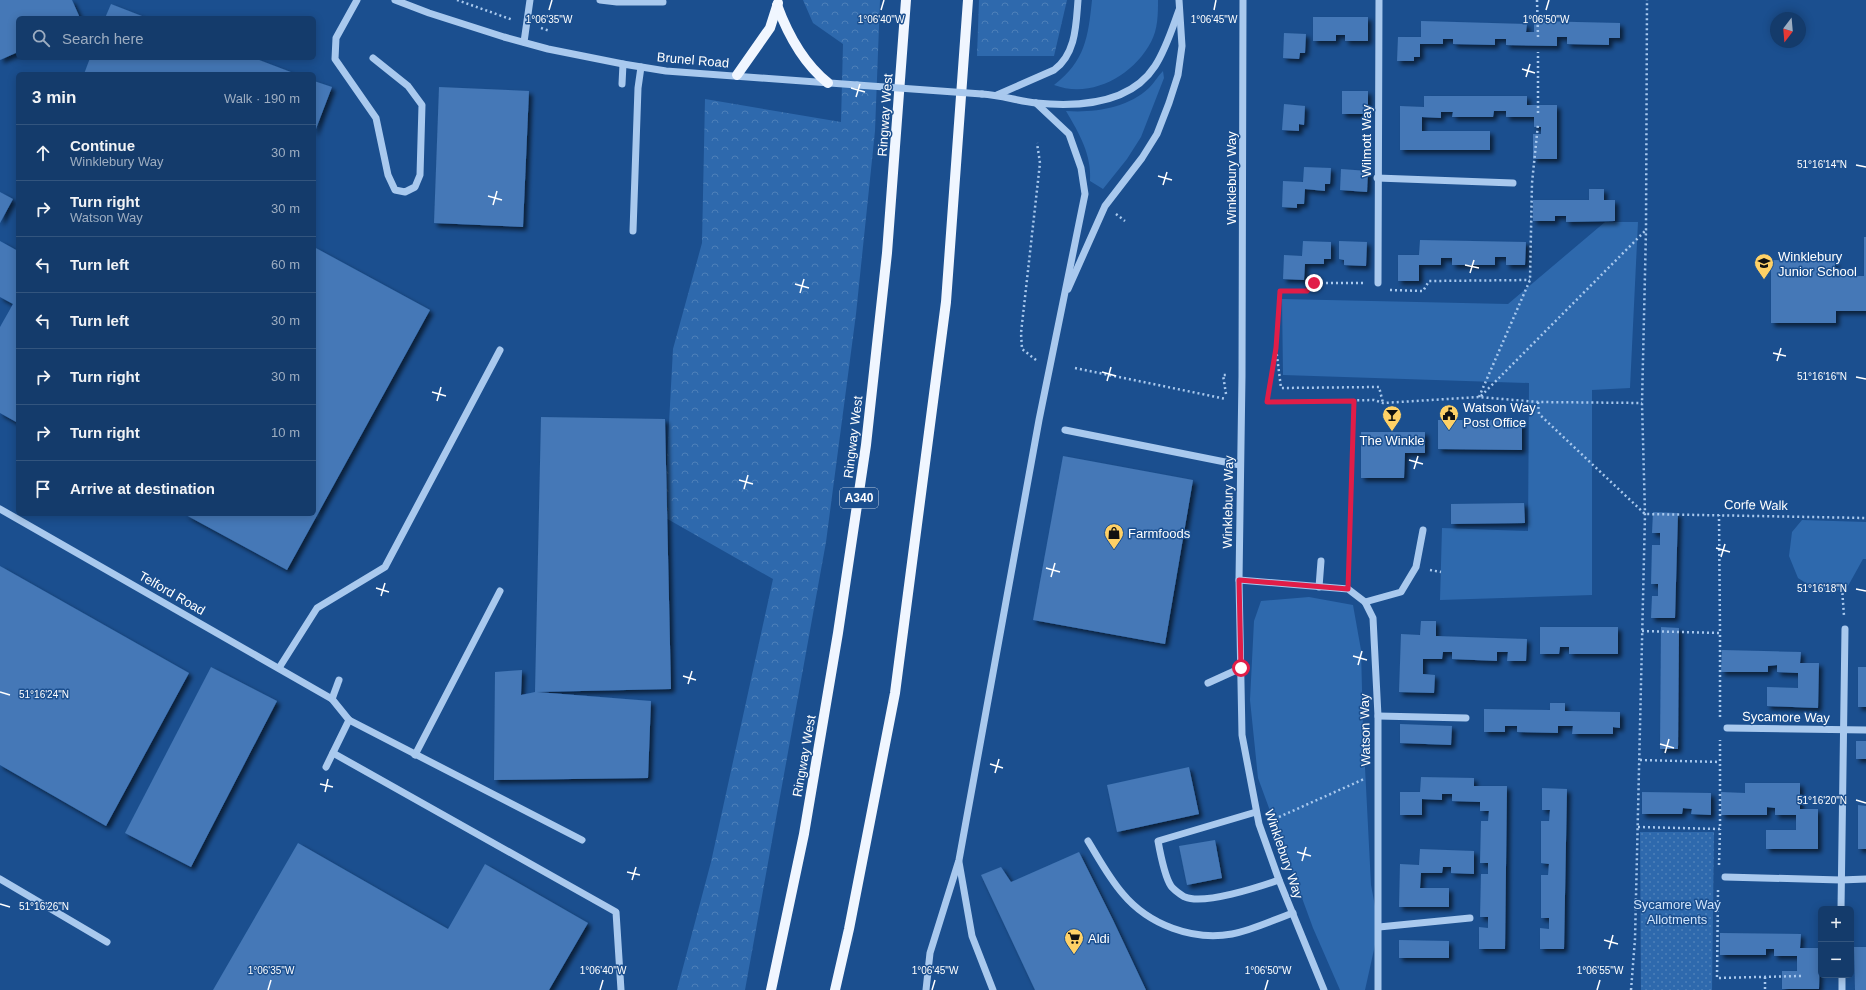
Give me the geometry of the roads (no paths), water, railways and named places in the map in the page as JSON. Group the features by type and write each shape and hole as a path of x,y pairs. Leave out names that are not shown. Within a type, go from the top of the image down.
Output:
{"main road":[{"name":"Ringway West","path":"771,990 805,827 838,633 866,446 888,237 906,0"},
{"path":"835,990 849,929 896,686 946,302 968,0"},
{"path":"737,75 770,28 778,3"},
{"path":"778,3 786,30 813,71 828,83"}],"street":[{"path":"357,0 336,38 335,59 376,118 388,175 395,190 405,192 415,187 420,175 422,105 408,86 373,58"},
{"name":"Brunel Road","path":"395,0 428,13 524,42 623,64 666,71 997,95 1036,103 1077,104 1096,102 1120,96 1141,83 1156,66 1164,50 1180,8"},
{"path":"524,42 530,0"},
{"path":"600,0 617,2 664,2"},
{"name":"Brunel Road","path":"997,95 1042,75 1060,65 1070,49 1078,0"},
{"path":"1062,304 1105,206 1142,158 1156,134 1164,115 1178,74 1182,46 1179,0"},
{"name":"Winklebury Way","path":"1243,0 1239,580 1242,735 1256,812 1279,880 1324,990"},
{"name":"Wilmott Way","path":"1378,283 1377,178 1379,0"},
{"path":"622,84 623,64"},
{"path":"633,231 638,88 641,67"},
{"path":"926,990 930,953 959,860 1062,304 1086,194 1080,168 1069,134 1036,103"},
{"path":"1377,178 1513,183"},
{"path":"279,668 317,608 385,567 500,350"},
{"path":"1066,430 1240,465"},
{"name":"Telford Road","path":"0,509 332,699 349,720"},
{"path":"1365,602 1401,592 1416,567 1423,530"},
{"path":"1239,580 1319,587 1320,561"},
{"name":"Watson Way","path":"1319,587 1348,589 1365,602 1373,618 1378,716 1378,990"},
{"path":"415,755 500,591"},
{"name":"Sycamore Way","path":"1841,906 1846,629"},
{"path":"1208,683 1241,668"},
{"path":"332,699 339,680"},
{"path":"1378,716 1466,718"},
{"path":"326,767 349,720 582,840"},
{"name":"Sycamore Way","path":"1727,728 1866,730"},
{"path":"333,753 616,912 621,990"},
{"path":"1256,812 1158,841 1161,858 1171,886 1186,898 1203,899 1229,895 1279,880"},
{"path":"1088,841 1111,878 1124,895 1140,911 1160,923 1178,930 1200,936 1232,934 1293,913"},
{"path":"959,860 972,936 993,990"},
{"path":"1725,877 1841,880 1866,879"},
{"path":"0,879 107,942"},
{"path":"1379,926 1470,918"},
{"path":"1842,978 1842,990"}],"place":[{"name":"Winklebury Junior School","path":"1764,280"},
{"name":"Watson Way Post Office","path":"1449,431"},
{"name":"The Winkle","path":"1392,432"},
{"name":"Farmfoods","path":"1114,550"},
{"name":"Aldi","path":"1074,955"}],"park label":[{"name":"Sycamore Way Allotments","path":"1677,912"}]}
